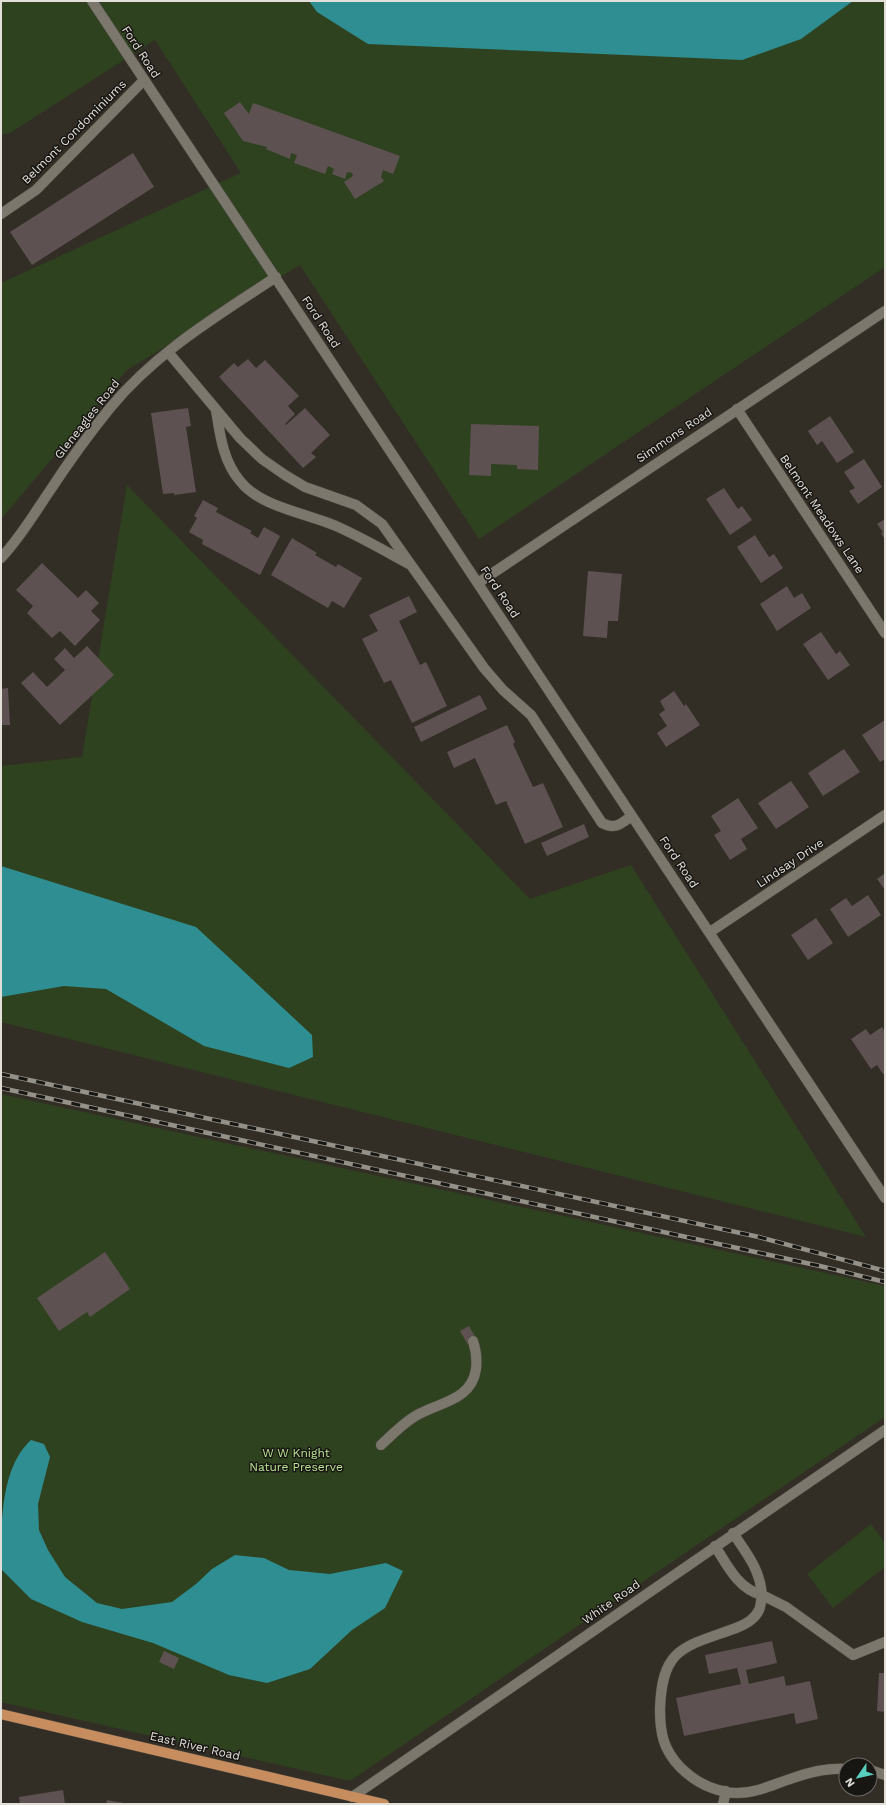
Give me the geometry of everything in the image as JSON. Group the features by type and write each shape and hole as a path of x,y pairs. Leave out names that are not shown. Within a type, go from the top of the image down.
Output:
{"main road":[{"name":"East River Road","path":"1,1714 384,1804"}],"street":[{"name":"Ford Road","path":"92,1 885,1198"},
{"name":"Belmont Condominiums","path":"1,214 36,190 144,80"},
{"name":"Gleneagles Road","path":"1,558 24,529 60,476 110,408 134,382 168,352 204,324 276,277"},
{"name":"Simmons Road","path":"478,583 885,310"},
{"path":"168,352 240,438 262,459 285,476 305,487 356,505 382,524 484,668 503,690 531,716 602,823 611,827 618,826 632,816"},
{"path":"216,408 224,453 230,468 240,482 252,493 268,501 336,526 412,566"},
{"name":"Belmont Meadows Lane","path":"737,409 885,633"},
{"name":"Lindsay Drive","path":"710,932 885,815"},
{"path":"381,1445 405,1423 418,1414 462,1394 470,1387 474,1378 476,1364 474,1341"},
{"name":"White Road","path":"352,1797 885,1430"},
{"path":"733,1534 755,1566 760,1577 762,1595 759,1610 746,1624 693,1643 676,1654 666,1669 660,1700 660,1726 664,1746 680,1766 696,1781 713,1788 737,1793 764,1789 793,1778 831,1768 838,1768"},
{"path":"715,1546 744,1587 752,1593 762,1595 786,1607 853,1655 885,1642"},
{"path":"723,1804 726,1790"}],"green space":[{"path":"1,1 885,1 885,267 479,539 300,265 127,370 1,519 1,283 241,173 155,40 10,133 1,135"},
{"path":"127,485 530,899 631,865 866,1237 1,1022 1,766 82,757"},
{"name":"W W Knight Nature Preserve","path":"1,1094 885,1286 885,1417 350,1781 1,1702"},
{"path":"871,1524 885,1543 885,1567 833,1608 807,1574"}],"water":[{"path":"309,1 853,1 801,39 742,60 368,44 317,12"},
{"path":"1,866 196,927 312,1035 313,1057 289,1068 204,1046 106,989 64,986 1,997"},
{"path":"31,1440 44,1444 50,1457 38,1504 39,1530 48,1550 65,1577 97,1603 122,1609 172,1602 196,1584 212,1569 235,1555 264,1558 289,1570 330,1574 386,1563 403,1571 385,1608 352,1630 310,1669 267,1683 229,1675 153,1643 82,1622 31,1599 1,1569 1,1535 4,1499 13,1466 21,1452"}],"building":[{"path":"240,102 249,114 253,103 400,156 393,174 383,170 381,177 384,181 355,199 344,182 353,176 352,173 347,172 345,179 332,174 334,169 328,166 325,174 294,163 297,155 291,153 290,159 266,149 267,147 243,141 224,113"},
{"path":"133,153 154,187 32,265 10,232"},
{"path":"248,359 256,368 265,360 299,396 288,406 295,414 285,424 286,425 305,408 330,435 311,453 316,457 303,468 219,377 234,363 238,367"},
{"path":"188,408 191,426 186,427 196,492 174,495 174,493 163,494 151,413"},
{"path":"830,416 854,452 837,463 822,441 817,445 808,431"},
{"path":"471,424 539,426 538,470 517,469 517,465 491,464 491,476 469,475"},
{"path":"864,459 882,487 858,504 849,491 855,488 844,472"},
{"path":"724,488 738,509 742,506 752,520 730,535 706,499"},
{"path":"203,500 218,508 216,512 252,531 250,533 258,538 264,527 280,536 260,575 202,544 203,540 189,532 197,518 194,516"},
{"path":"885,519 885,540 881,533 883,532 877,524"},
{"path":"755,535 769,557 774,554 783,568 761,583 737,547"},
{"path":"292,538 317,553 315,555 336,567 338,564 362,578 344,608 332,601 328,608 271,575"},
{"path":"42,563 78,598 86,590 99,603 91,611 100,620 75,646 60,631 52,638 27,613 33,606 16,590"},
{"path":"588,571 622,574 618,621 608,621 607,638 583,636"},
{"path":"787,586 794,598 802,593 811,608 777,631 760,604"},
{"path":"409,596 417,612 399,621 420,665 426,662 447,706 412,723 391,680 384,683 362,639 378,631 369,615"},
{"path":"821,632 836,654 840,651 850,665 828,680 803,644"},
{"path":"87,646 114,675 60,725 21,683 33,672 47,687 65,670 54,659 65,648 74,658"},
{"path":"8,688 10,725 1,725 1,689"},
{"path":"674,691 684,706 686,704 700,725 666,747 657,733 667,726 659,714 665,710 660,701"},
{"path":"480,695 487,709 421,742 414,727"},
{"path":"885,720 885,759 880,762 862,735"},
{"path":"507,725 515,742 513,744 533,787 543,783 563,827 525,844 506,801 496,805 475,758 454,768 447,752"},
{"path":"844,749 860,772 823,796 808,773"},
{"path":"791,781 809,807 776,829 758,803"},
{"path":"738,798 758,828 741,839 747,849 730,860 714,835 721,831 711,816"},
{"path":"584,824 589,837 547,856 541,843"},
{"path":"885,873 885,890 877,879"},
{"path":"868,895 881,915 848,937 830,909 846,898 852,906"},
{"path":"816,918 833,943 808,960 791,935"},
{"path":"882,1027 885,1032 885,1073 883,1074 877,1065 871,1069 851,1039 866,1029 870,1035"},
{"path":"105,1252 130,1289 90,1317 87,1312 59,1331 37,1298"},
{"path":"469,1326 477,1340 468,1345 460,1331"},
{"path":"772,1641 777,1663 746,1670 749,1684 784,1676 786,1686 810,1681 818,1719 796,1724 794,1713 684,1736 676,1698 741,1684 737,1668 709,1674 705,1655"},
{"path":"164,1651 179,1658 174,1669 159,1662"},
{"path":"879,1673 885,1673 885,1712 877,1711"},
{"path":"63,1790 65,1804 20,1804 19,1797"},
{"path":"107,1800 124,1803 124,1804 106,1804"}],"railway":[{"path":"1,1074 759,1237 885,1271"},
{"path":"1,1088 820,1266 885,1282"}]}
